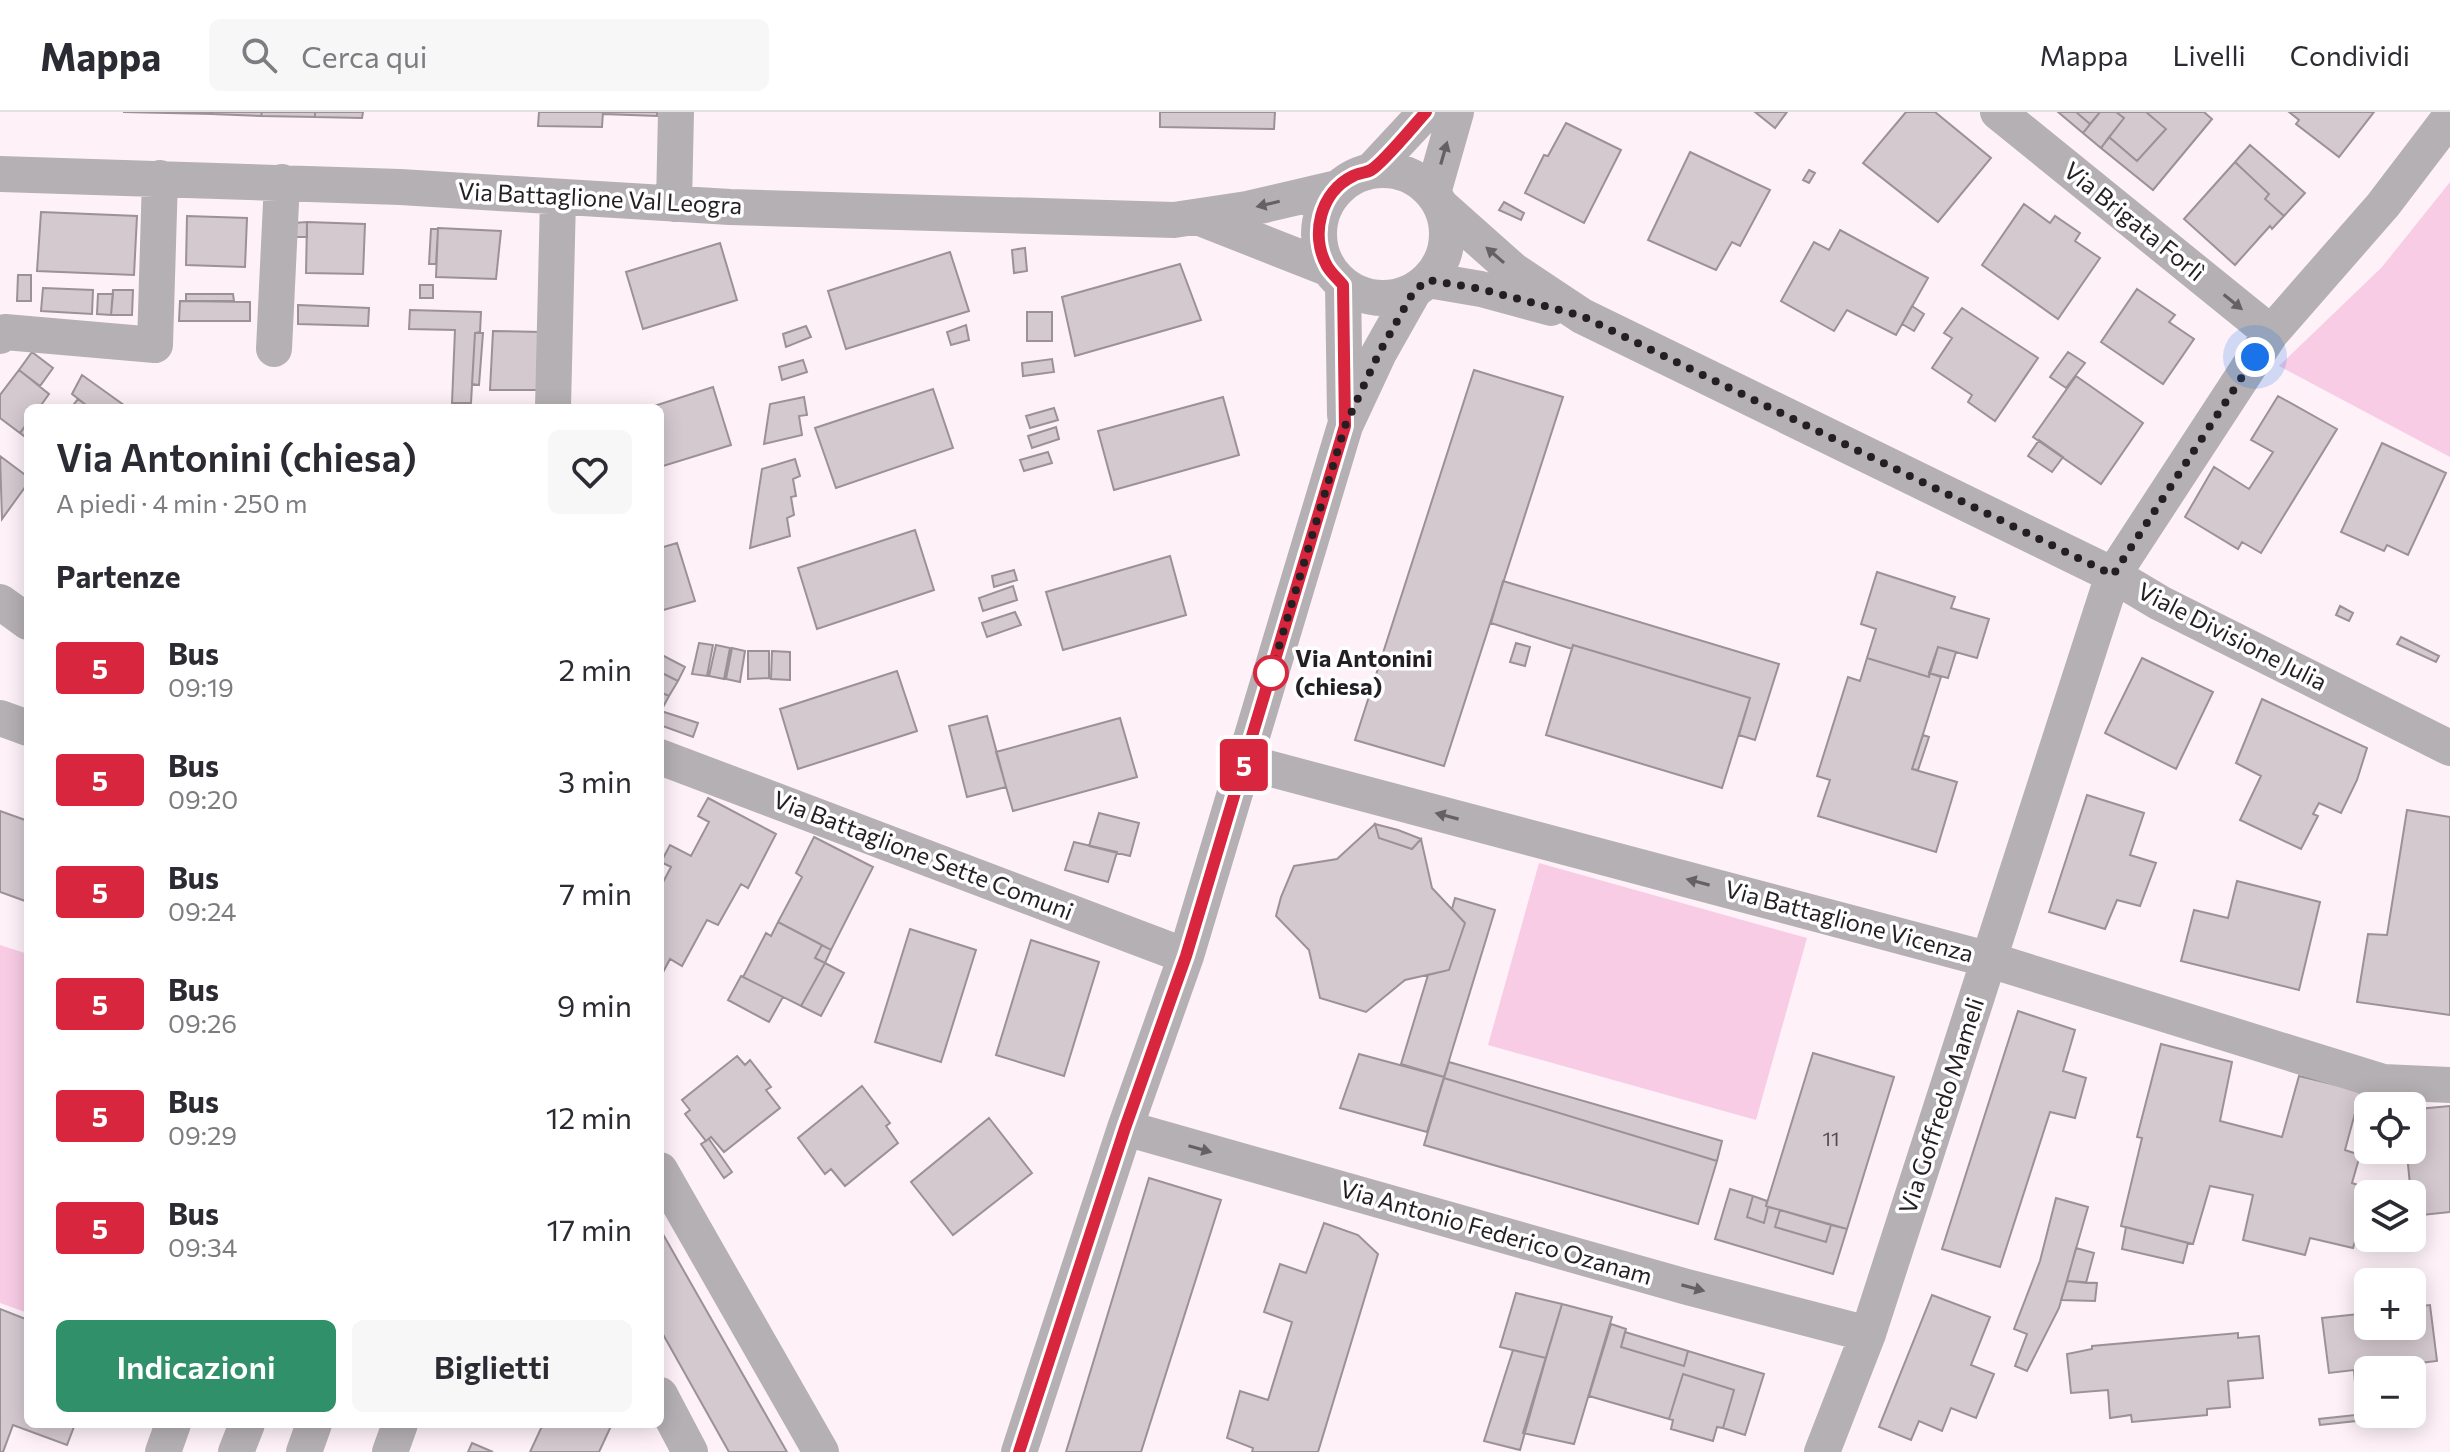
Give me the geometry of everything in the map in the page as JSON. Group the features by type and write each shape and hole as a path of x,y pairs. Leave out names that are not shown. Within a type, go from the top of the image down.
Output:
{"street":[{"path":"674,204 676,112"},
{"path":"1372,170 1426,112"},
{"path":"1437,200 1456,112"},
{"name":"Via Brigata Forlì","path":"1998,112 2271,333"},
{"name":"Via Goffredo Mameli","path":"1822,1452 1868,1334 2113,575 2271,333 2383,205 2450,117"},
{"path":"1019,1452 1125,1128 1186,956 1345,426 1379,353 1421,285 1440,263 1447,245 1447,225 1437,200 1423,183 1392,169 1372,170 1353,176 1337,188 1325,204 1318,224 1319,246 1335,276 1359,295 1378,299 1397,297 1421,285"},
{"name":"Via Battaglione Val Leogra","path":"0,174 400,187 674,204 1174,220 1200,218 1337,188"},
{"path":"0,336 5,332 155,345 160,178"},
{"path":"274,349 282,182"},
{"path":"553,404 558,198"},
{"name":"Viale Divisione Julia","path":"1437,200 1513,270 1582,316 2113,575 2160,603 2450,748"},
{"name":"Via Battaglione Val Leogra","path":"1200,218 1335,276"},
{"path":"1335,276 1345,426"},
{"name":"Viale Divisione Julia","path":"1421,285 1481,289 1582,316"},
{"path":"0,602 24,619"},
{"path":"0,718 24,727"},
{"name":"Via Battaglione Sette Comuni","path":"664,759 1186,956"},
{"name":"Via Battaglione Vicenza","path":"1245,762 1990,960 2383,1082 2450,1085"},
{"name":"Via Antonio Federico Ozanam","path":"1125,1128 1687,1287 1868,1334"},
{"path":"664,1177 821,1452"},
{"path":"664,1403 690,1452"},
{"path":"163,1452 172,1428"},
{"path":"236,1452 245,1428"},
{"path":"304,1452 313,1428"},
{"path":"390,1452 399,1428"}],"shaded area":[{"path":"2450,182 2450,457 2279,366 2382,267"},
{"path":"1539,863 1807,938 1756,1120 1488,1045"},
{"path":"0,945 24,953 24,1312 0,1303"}],"building":[{"path":"123,112 212,112 212,114"},
{"path":"212,112 262,112 261,116"},
{"path":"262,112 315,112 315,117 261,116"},
{"path":"315,112 363,112 362,118 315,117"},
{"path":"539,112 603,112 602,127 538,126"},
{"path":"657,112 657,116 603,114"},
{"path":"1160,112 1275,112 1274,129 1160,127"},
{"path":"1755,112 1787,112 1775,128"},
{"path":"1906,112 1935,112 1991,158 1938,222 1863,163"},
{"path":"2058,112 2076,112 2090,124 2083,133"},
{"path":"2076,112 2100,112 2090,124"},
{"path":"2100,112 2116,112 2124,118 2101,148 2083,133"},
{"path":"2116,112 2146,112 2166,129 2137,161 2109,137 2124,118"},
{"path":"2146,112 2204,112 2212,119 2153,190 2101,148 2109,137 2137,161 2166,129"},
{"path":"2289,112 2374,112 2339,157 2296,124 2299,120"},
{"path":"1566,123 1621,150 1584,223 1525,193 1544,155 1548,156"},
{"path":"2250,145 2305,193 2284,216 2265,199 2269,194 2235,162"},
{"path":"1690,152 1770,190 1740,246 1732,242 1716,270 1648,240"},
{"path":"2235,162 2269,194 2265,199 2284,216 2272,229 2270,226 2235,265 2184,219"},
{"path":"1809,170 1815,173 1809,183 1803,180"},
{"path":"1504,202 1524,213 1521,220 1499,210"},
{"path":"2024,204 2050,223 2055,216 2080,233 2075,241 2100,258 2058,319 1982,265"},
{"path":"41,212 137,216 134,275 37,271"},
{"path":"187,216 247,218 245,267 186,265"},
{"path":"307,222 365,224 363,274 306,273"},
{"path":"307,222 307,237 293,237 293,223"},
{"path":"438,228 501,231 496,279 436,277"},
{"path":"431,229 438,229 436,264 429,264"},
{"path":"1840,230 1928,278 1896,335 1847,310 1834,331 1781,301 1814,242 1829,250"},
{"path":"720,243 737,300 643,329 626,272"},
{"path":"1025,248 1027,271 1014,273 1012,250"},
{"path":"950,252 969,311 846,349 828,291"},
{"path":"1180,264 1201,320 1075,356 1062,297"},
{"path":"18,275 31,275 31,301 17,301"},
{"path":"420,285 433,285 433,298 420,298"},
{"path":"43,288 93,290 92,314 41,311"},
{"path":"2137,289 2175,315 2169,322 2194,339 2163,384 2101,342"},
{"path":"113,290 133,290 132,315 111,315"},
{"path":"98,294 113,294 111,315 97,314"},
{"path":"186,294 233,294 234,301 186,301"},
{"path":"180,301 250,302 250,321 179,321"},
{"path":"298,305 369,308 368,326 298,324"},
{"path":"1912,306 1924,314 1914,331 1902,324"},
{"path":"1962,308 2038,358 1995,421 1968,402 1972,395 1932,368 1952,338 1944,333"},
{"path":"410,310 481,312 480,332 475,333 471,403 452,403 455,330 409,329"},
{"path":"1027,312 1052,312 1052,341 1027,341"},
{"path":"966,325 969,340 951,345 947,332"},
{"path":"806,326 811,337 786,347 783,334"},
{"path":"493,331 541,332 538,390 490,390"},
{"path":"475,333 483,333 479,385 472,384"},
{"path":"32,352 53,368 40,386 19,370"},
{"path":"2068,352 2085,363 2066,388 2050,377"},
{"path":"1052,359 1054,372 1023,376 1022,363"},
{"path":"803,360 807,372 782,380 779,367"},
{"path":"19,370 49,394 42,404 24,404 24,428 20,433 0,418 0,395"},
{"path":"1474,370 1563,397 1444,766 1355,740"},
{"path":"82,375 122,404 85,404 72,394"},
{"path":"2076,376 2143,423 2101,484 2033,437"},
{"path":"713,387 731,445 664,466 664,404 660,404"},
{"path":"933,389 953,448 836,488 815,428"},
{"path":"2278,396 2337,429 2261,553 2242,542 2238,549 2185,517 2214,467 2249,489 2273,452 2251,440"},
{"path":"804,397 807,415 799,416 802,435 764,444 770,404"},
{"path":"1223,397 1239,455 1114,490 1098,431"},
{"path":"1054,408 1058,420 1030,428 1026,416"},
{"path":"1056,427 1059,439 1032,448 1028,436"},
{"path":"2039,440 2063,457 2052,472 2028,456"},
{"path":"2382,443 2446,473 2408,555 2387,545 2384,551 2341,532"},
{"path":"1048,452 1052,463 1024,471 1020,460"},
{"path":"0,456 24,474 24,489 2,519"},
{"path":"795,459 800,476 793,479 796,496 791,497 794,515 787,518 790,536 750,548 762,469"},
{"path":"915,530 934,590 817,629 798,568"},
{"path":"677,543 695,601 664,610 664,547"},
{"path":"1170,556 1186,615 1063,650 1046,592"},
{"path":"1014,570 1017,580 994,587 992,576"},
{"path":"1877,572 1955,597 1951,608 1989,619 1977,658 1938,647 1929,677 1867,658 1876,629 1861,624"},
{"path":"1503,581 1779,664 1755,740 1739,735 1750,698 1573,645 1572,649 1491,623"},
{"path":"1013,586 1017,600 983,611 979,598"},
{"path":"2340,606 2353,613 2349,621 2336,615"},
{"path":"1015,612 1021,625 987,637 982,623"},
{"path":"2401,637 2439,656 2436,662 2397,644"},
{"path":"699,643 713,645 707,676 692,674"},
{"path":"1516,643 1530,647 1525,666 1510,662"},
{"path":"716,645 730,648 724,679 709,676"},
{"path":"1573,645 1750,698 1722,788 1546,735"},
{"path":"1938,647 1956,652 1948,678 1929,673"},
{"path":"732,648 745,651 740,682 726,679"},
{"path":"748,651 769,651 769,678 748,679"},
{"path":"772,651 790,652 790,680 771,679"},
{"path":"664,656 685,667 678,681 664,674"},
{"path":"1867,658 1929,677 1929,673 1941,677 1912,769 1957,782 1936,852 1818,816 1830,780 1817,776 1848,677 1860,681"},
{"path":"2142,658 2213,692 2176,769 2105,733"},
{"path":"897,671 917,731 798,769 780,709"},
{"path":"664,674 678,681 669,696 664,694"},
{"path":"2262,699 2367,748 2357,780 2341,813 2319,803 2313,814 2318,816 2301,849 2240,820 2261,776 2236,763"},
{"path":"664,712 698,723 693,737 664,726"},
{"path":"987,716 1006,787 967,797 949,726"},
{"path":"1120,718 1137,777 1013,811 996,752"},
{"path":"1923,735 1929,737 1918,770 1912,769"},
{"path":"2087,795 2144,813 2130,855 2156,863 2140,906 2117,900 2105,929 2049,912"},
{"path":"708,798 776,834 748,888 741,884 718,925 707,920 682,966 670,959 664,970 664,880 671,867 664,864 664,856 670,845 691,856 709,822 698,816"},
{"path":"2407,810 2450,817 2450,1015 2357,1002 2368,934 2387,935"},
{"path":"0,811 24,820 24,901 0,892"},
{"path":"1099,813 1139,823 1130,856 1089,846"},
{"path":"1375,824 1379,838 1412,849 1421,839 1432,888 1465,923 1449,970 1405,980 1366,1012 1320,998 1309,950 1276,916 1294,866 1337,859"},
{"path":"1375,824 1421,839 1412,849 1379,838"},
{"path":"814,837 873,867 831,950 778,922 802,877 796,873"},
{"path":"1074,842 1117,852 1108,882 1065,870"},
{"path":"2237,881 2320,902 2299,990 2181,961 2194,910 2228,918"},
{"path":"1455,898 1495,910 1444,1077 1401,1064 1428,975 1449,970 1465,923 1452,909"},
{"path":"778,922 822,945 815,958 825,963 801,1006 743,977 766,933 771,936"},
{"path":"910,929 976,950 941,1062 875,1042"},
{"path":"1031,940 1099,962 1064,1076 996,1055"},
{"path":"822,945 831,950 825,963 815,958"},
{"path":"825,963 844,973 821,1016 801,1006"},
{"path":"741,976 783,997 769,1022 728,1000"},
{"path":"2018,1011 2075,1030 2063,1071 2086,1078 2075,1118 2050,1112 2000,1267 1942,1249"},
{"path":"2161,1044 2232,1062 2220,1121 2282,1137 2299,1076 2361,1091 2354,1092 2354,1117 2345,1150 2354,1153 2354,1164 2357,1164 2352,1183 2353,1248 2310,1238 2305,1255 2243,1240 2253,1195 2210,1186 2193,1244 2121,1226 2142,1138 2137,1137"},
{"path":"1813,1053 1894,1077 1847,1229 1766,1206"},
{"path":"1359,1054 1444,1077 1427,1132 1340,1108"},
{"path":"737,1056 745,1065 750,1060 771,1087 766,1090 780,1108 724,1152 711,1137 706,1141 685,1114 690,1110 682,1100"},
{"path":"1449,1062 1722,1141 1717,1161 1444,1078"},
{"path":"1444,1078 1717,1161 1698,1224 1424,1145"},
{"path":"862,1086 890,1123 886,1126 898,1143 845,1186 831,1169 825,1174 798,1138"},
{"path":"2450,1106 2450,1212 2426,1215 2426,1180 2410,1180 2408,1164 2426,1164 2426,1108"},
{"path":"989,1118 1032,1173 953,1235 911,1182"},
{"path":"709,1139 732,1172 724,1178 701,1144"},
{"path":"1149,1178 1221,1200 1141,1452 1066,1452"},
{"path":"1730,1189 1753,1196 1747,1217 1764,1223 1768,1207 1780,1210 1775,1227 1826,1242 1831,1225 1847,1229 1833,1274 1715,1239"},
{"path":"1753,1196 1767,1201 1764,1223 1747,1217"},
{"path":"2056,1198 2088,1207 2059,1308 2027,1371 2015,1366 2027,1334 2014,1329 2040,1261"},
{"path":"1780,1210 1831,1225 1826,1242 1775,1227"},
{"path":"1324,1223 1358,1235 1378,1254 1318,1452 1252,1452 1253,1448 1227,1438 1240,1391 1268,1400 1292,1322 1264,1312 1280,1264 1306,1273"},
{"path":"2126,1227 2188,1243 2183,1263 2122,1249"},
{"path":"664,1236 787,1452 729,1452 664,1336"},
{"path":"2076,1248 2094,1253 2086,1283 2067,1281"},
{"path":"2067,1281 2097,1283 2095,1301 2061,1300"},
{"path":"1516,1293 1562,1304 1546,1358 1500,1347"},
{"path":"1932,1295 1990,1317 1971,1365 1994,1374 1976,1418 1951,1408 1942,1431 1919,1421 1911,1440 1879,1427"},
{"path":"1562,1304 1612,1317 1574,1444 1523,1433"},
{"path":"2426,1305 2430,1305 2437,1361 2426,1362 2426,1356 2354,1356 2354,1370 2329,1373 2322,1318 2354,1315 2354,1340 2426,1340"},
{"path":"0,1309 24,1318 24,1428 73,1428 67,1445 13,1425 3,1452 0,1452"},
{"path":"1611,1324 1626,1329 1621,1347 1684,1366 1688,1351 1764,1374 1745,1435 1723,1428 1734,1390 1683,1374 1669,1419 1589,1396"},
{"path":"1625,1332 1688,1351 1684,1366 1621,1347"},
{"path":"2238,1333 2238,1338 2259,1336 2263,1378 2228,1381 2230,1407 2207,1409 2207,1415 2132,1422 2131,1415 2110,1418 2108,1390 2071,1393 2067,1354 2092,1349 2092,1346"},
{"path":"1513,1350 1546,1358 1520,1450 1484,1441"},
{"path":"1683,1374 1734,1390 1723,1428 1717,1427 1713,1441 1671,1429 1673,1420 1669,1419"},
{"path":"2354,1415 2354,1421 2320,1425 2319,1419"},
{"path":"541,1428 610,1428 599,1452 530,1452"},
{"path":"472,1443 493,1452 468,1452"}],"bus line":[{"name":"5","path":"1019,1452 1125,1128 1186,956 1345,426 1343,285 1327,268 1319,246 1318,224 1325,204 1337,188 1353,176 1372,170 1426,112"}],"place":[{"name":"Via Antonini (chiesa)","path":"1271,673"}],"route":[{"path":"1271,673 1345,426 1379,353 1414,291 1428,280 1481,289 1582,316 2113,575 2255,357"}]}
